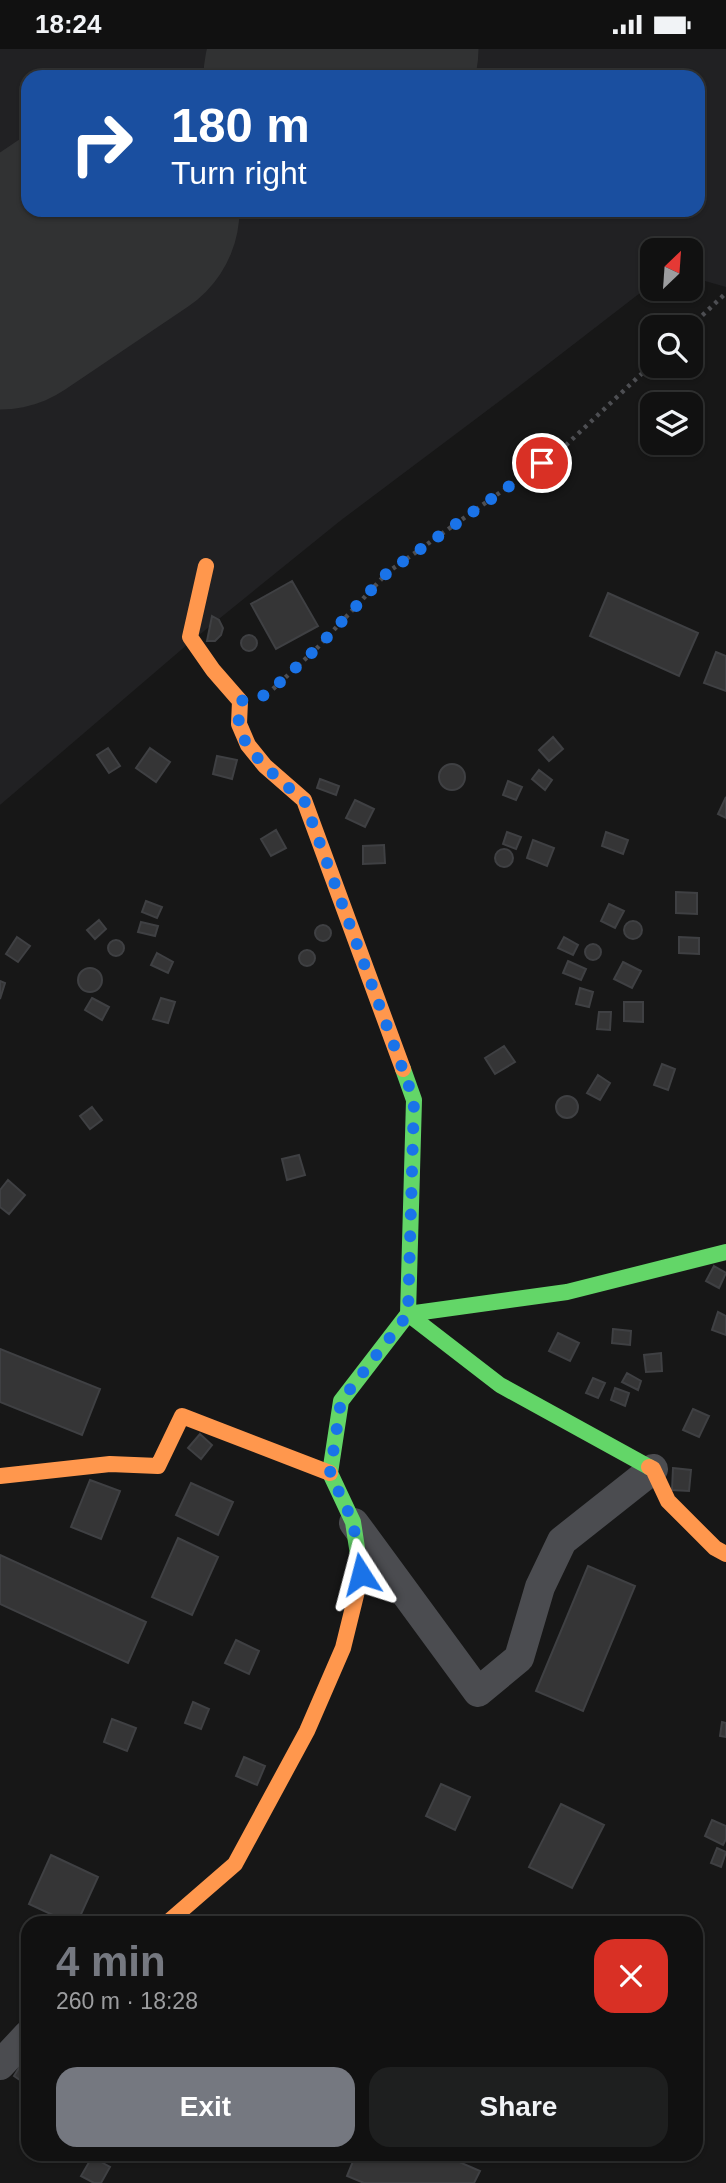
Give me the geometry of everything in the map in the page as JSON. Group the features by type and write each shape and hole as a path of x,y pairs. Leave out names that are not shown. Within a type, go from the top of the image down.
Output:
{"street":[{"path":"206,566 190,637 213,670 240,701 239,726 254,754 281,782 304,800 414,1100 408,1314 341,1401 330,1473 353,1522 478,1692 519,1658 540,1587 562,1541 653,1469"},
{"path":"408,1314 567,1292 726,1252"},
{"path":"408,1314 500,1385 653,1469 668,1501 715,1548 726,1554"},
{"path":"0,1476 110,1464 158,1466 181,1416 330,1473"},
{"path":"175,1916 235,1864 307,1731 343,1648 361,1574 353,1522"},
{"path":"0,2065 21,2042"}],"path":[{"path":"703,315 726,293"},
{"path":"240,701 266,695 317,648 388,572 564,447 640,375"}],"shaded area":[{"path":"0,49 726,49 726,287 704,281 704,238 640,238 640,293 340,521 188,644 0,805"}],"building":[{"path":"292,581 318,626 276,649 251,604"},
{"path":"608,593 698,633 679,676 590,636"},
{"path":"212,616 219,620 223,628 215,641 207,641"},
{"path":"249,635 255,637 255,649 249,651 243,649 241,643 243,637"},
{"path":"716,652 726,656 726,691 704,683"},
{"path":"553,737 563,749 549,761 539,750"},
{"path":"108,748 120,766 109,773 97,755"},
{"path":"150,748 170,762 156,782 136,768"},
{"path":"217,756 237,760 232,779 213,774"},
{"path":"452,764 461,768 465,777 461,786 452,790 443,786 439,777 443,768"},
{"path":"539,770 552,780 545,790 532,779"},
{"path":"320,779 339,786 336,795 317,788"},
{"path":"508,781 522,787 516,800 503,795"},
{"path":"726,797 726,818 718,814"},
{"path":"355,800 374,809 365,827 346,818"},
{"path":"276,830 286,848 271,856 261,839"},
{"path":"507,832 521,837 516,849 503,844"},
{"path":"606,832 628,840 623,854 602,846"},
{"path":"533,840 554,848 547,866 527,858"},
{"path":"384,845 385,863 363,864 363,846"},
{"path":"504,849 510,852 513,858 510,864 504,867 498,864 495,858 498,852"},
{"path":"676,892 697,893 697,914 676,913"},
{"path":"146,901 162,907 157,918 142,912"},
{"path":"609,904 624,911 615,928 601,921"},
{"path":"99,920 106,929 95,939 87,930"},
{"path":"633,921 639,924 642,930 639,936 633,939 627,936 624,930 627,924"},
{"path":"141,922 158,926 155,936 138,932"},
{"path":"320,925 326,925 331,933 329,939 320,941 315,936 315,930"},
{"path":"17,937 30,946 18,962 6,954"},
{"path":"564,937 578,945 573,955 558,948"},
{"path":"679,937 699,938 699,954 679,953"},
{"path":"116,940 122,942 122,954 116,956 110,954 108,948 110,942"},
{"path":"590,944 596,944 601,952 599,958 590,960 585,955 585,949"},
{"path":"307,950 313,952 313,964 307,966 301,964 299,958 301,952"},
{"path":"157,953 173,962 168,973 151,965"},
{"path":"568,961 586,969 581,980 563,973"},
{"path":"623,962 641,971 632,988 614,979"},
{"path":"90,968 99,971 102,980 99,989 90,992 81,989 78,980 81,971"},
{"path":"0,981 5,983 0,999"},
{"path":"580,988 593,992 589,1007 576,1004"},
{"path":"92,998 109,1007 102,1020 85,1010"},
{"path":"161,998 175,1002 168,1023 153,1019"},
{"path":"624,1002 643,1002 643,1022 624,1021"},
{"path":"599,1012 611,1012 610,1030 597,1029"},
{"path":"504,1046 515,1062 495,1074 485,1058"},
{"path":"662,1064 675,1069 668,1090 654,1085"},
{"path":"598,1075 610,1083 600,1100 587,1093"},
{"path":"567,1096 575,1099 578,1107 575,1115 567,1118 559,1115 556,1107 559,1099"},
{"path":"92,1107 102,1120 90,1129 80,1116"},
{"path":"299,1155 305,1175 287,1180 282,1159"},
{"path":"8,1180 25,1195 9,1214 0,1207 0,1190"},
{"path":"714,1266 726,1273 719,1288 706,1281"},
{"path":"718,1312 726,1316 726,1335 712,1330"},
{"path":"613,1329 631,1331 630,1345 612,1343"},
{"path":"558,1333 579,1343 570,1361 549,1351"},
{"path":"0,1349 100,1389 82,1435 0,1402"},
{"path":"661,1353 662,1371 646,1372 644,1355"},
{"path":"627,1373 641,1381 638,1390 622,1382"},
{"path":"593,1378 605,1383 598,1398 586,1393"},
{"path":"615,1388 629,1393 625,1406 611,1400"},
{"path":"693,1409 709,1416 699,1437 683,1430"},
{"path":"200,1434 212,1445 201,1459 188,1448"},
{"path":"673,1468 691,1470 689,1491 672,1490"},
{"path":"90,1480 120,1491 101,1539 71,1527"},
{"path":"191,1483 233,1502 218,1535 176,1515"},
{"path":"178,1538 218,1557 192,1615 152,1597"},
{"path":"0,1555 146,1622 128,1663 0,1604"},
{"path":"588,1566 635,1586 583,1711 536,1691"},
{"path":"236,1640 259,1651 249,1674 225,1663"},
{"path":"193,1702 209,1709 201,1729 185,1723"},
{"path":"112,1719 136,1728 127,1751 104,1742"},
{"path":"722,1722 726,1723 726,1737 720,1736"},
{"path":"244,1757 265,1766 257,1785 236,1776"},
{"path":"441,1784 470,1797 455,1830 426,1816"},
{"path":"561,1804 604,1825 572,1888 529,1867"},
{"path":"712,1820 726,1826 723,1845 705,1836"},
{"path":"717,1848 726,1852 721,1867 711,1863"},
{"path":"51,1855 98,1877 80,1916 55,1916 29,1904"},
{"path":"21,2065 21,2081 14,2076"},
{"path":"90,2161 99,2161 110,2167 101,2183 94,2183 81,2176"},
{"path":"353,2161 457,2161 480,2171 474,2183 364,2183 347,2176"}],"runway":[{"path":"330,70 362,49"},
{"path":"0,293 113,217"}],"traffic: fast":[{"path":"358,1587 361,1574 353,1522 330,1473 341,1401 408,1314 414,1100 403,1069"},
{"path":"649,1467 500,1385 408,1314 567,1292 726,1252"}],"traffic: slow":[{"path":"206,566 190,637 213,670 240,701 239,724 248,745 265,766 304,800 403,1069"},
{"path":"0,1476 110,1464 158,1466 182,1416 330,1473"},
{"path":"649,1467 653,1469 668,1501 715,1548 726,1554"},
{"path":"175,1916 235,1864 307,1731 343,1648 358,1587"}],"route":[{"path":"361,1574 353,1522 330,1473 341,1401 408,1314 414,1100 304,800 281,782 254,754 239,726 240,701 266,695 317,648 388,572 542,463"}]}
